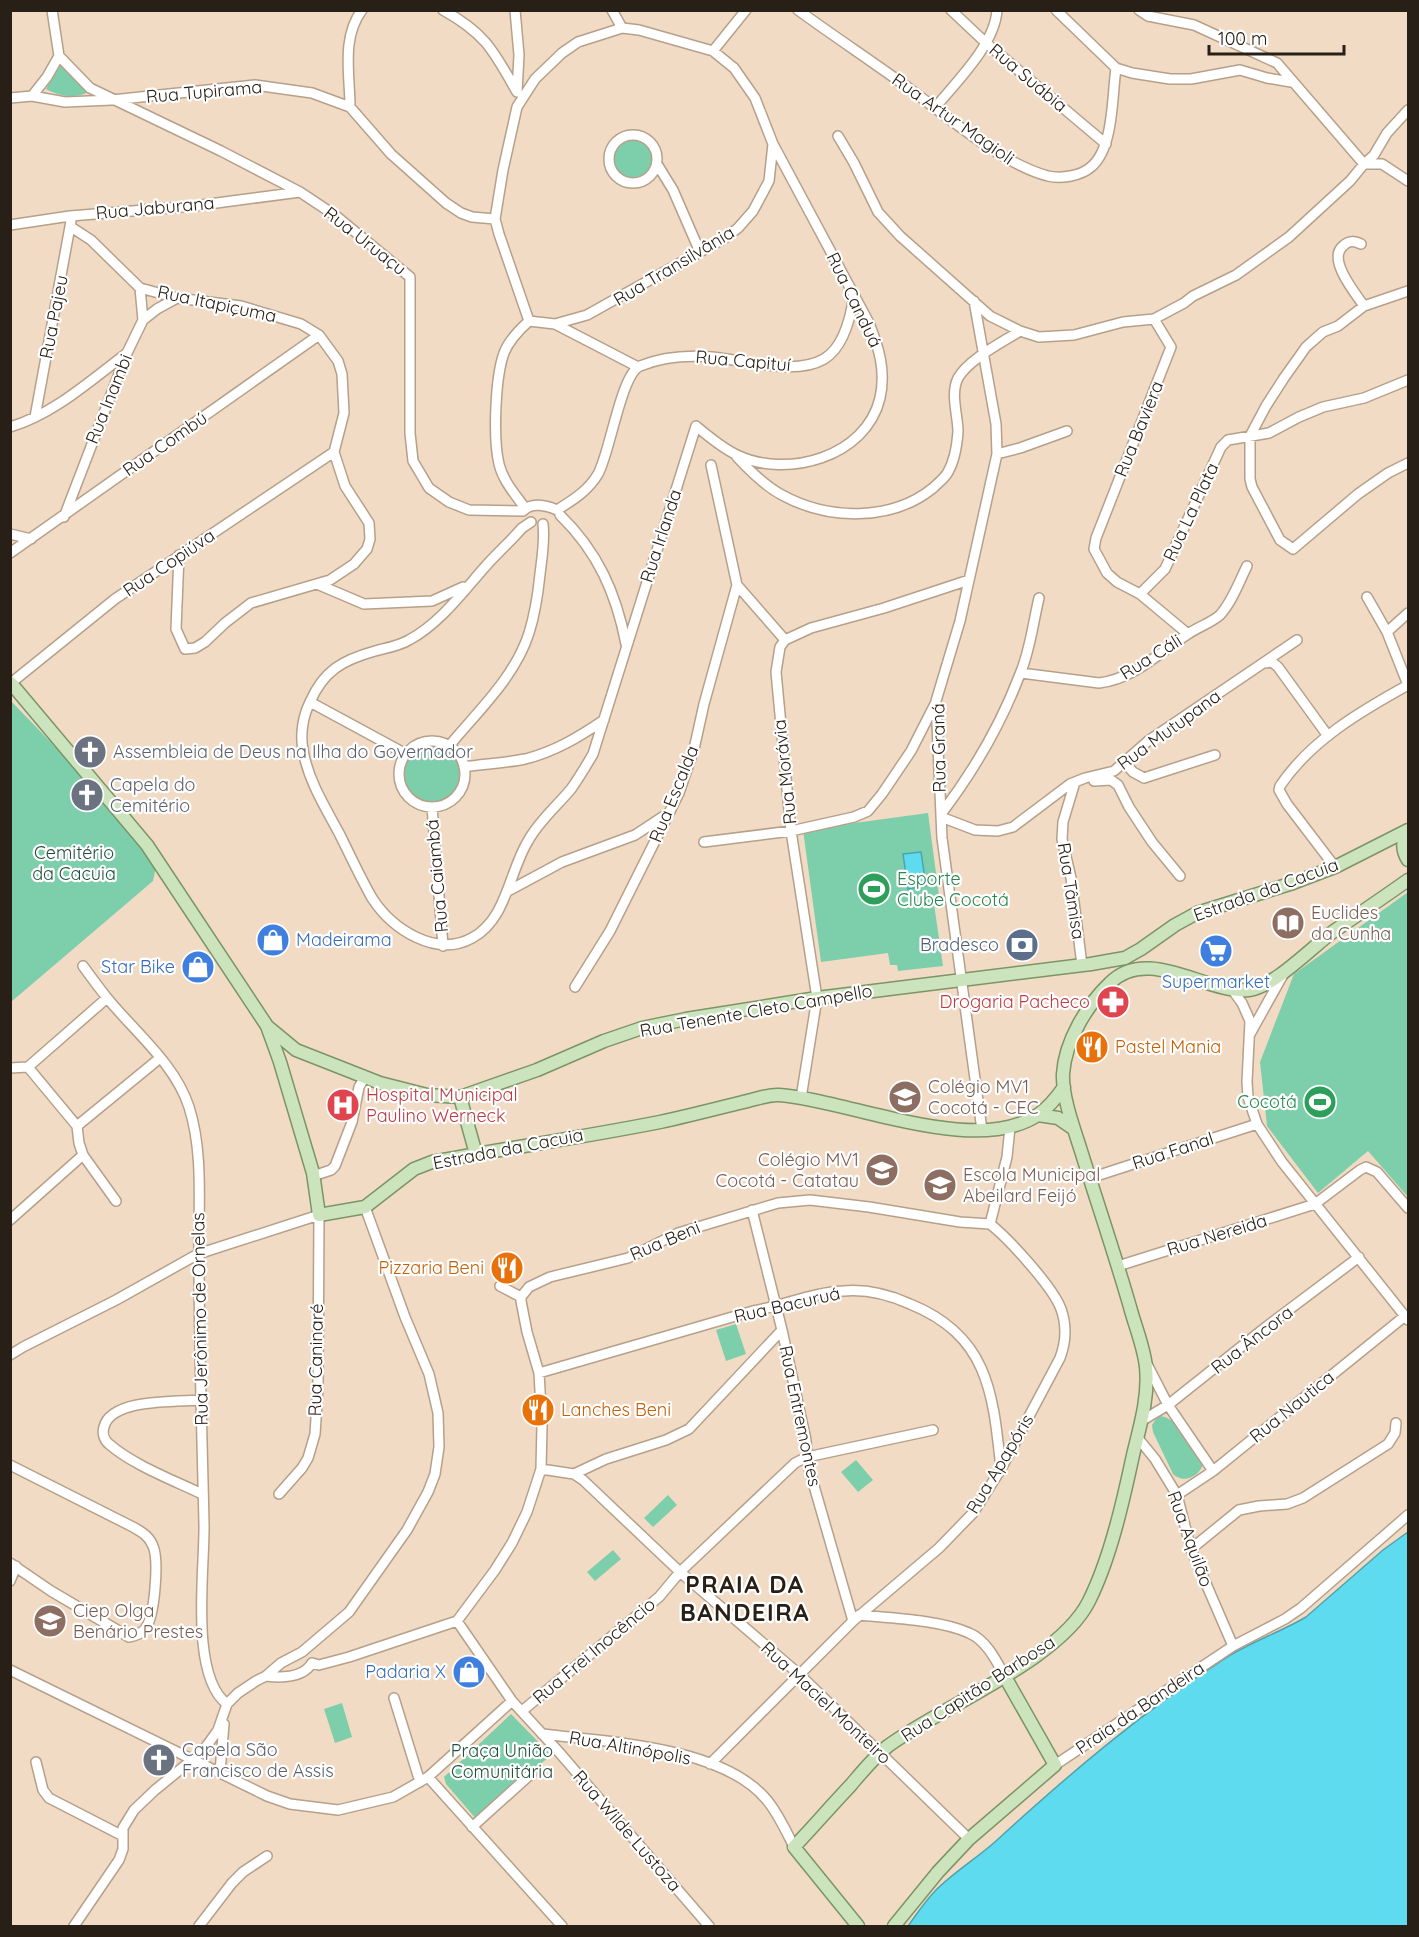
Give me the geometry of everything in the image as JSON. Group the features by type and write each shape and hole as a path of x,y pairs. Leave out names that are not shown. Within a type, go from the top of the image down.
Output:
{"main road":[{"path":"10,682 147,845 267,1026 280,1062 313,1176 319,1215"},
{"path":"1407,831 1402,845 1408,860"},
{"name":"Estrada da Cacuia","path":"1087,965 1125,958 1197,913 1293,883 1335,867 1407,831"},
{"path":"1103,991 1111,981 1130,970 1147,968 1231,988 1254,989 1267,983 1336,930 1408,880"},
{"path":"1152,942 1150,954 1154,963 1161,970"},
{"path":"1087,965 1102,974 1103,991"},
{"name":"Rua Tenente Cleto Campello","path":"267,1026 296,1050 380,1083 428,1095 460,1097 537,1070 574,1053 642,1028 817,998 1087,965"},
{"name":"Rua Capitão Barbosa","path":"794,1847 879,1753 1047,1648 1072,1626 1087,1606 1095,1588 1126,1488 1143,1420 1147,1382 1146,1362 1074,1128 1064,1087 1063,1072 1068,1047 1086,1013 1103,991"},
{"path":"280,1062 284,1056 296,1050"},
{"name":"Estrada da Cacuia","path":"319,1215 365,1207 414,1169 432,1162 661,1122 775,1095 801,1098 952,1130 982,1130 1010,1127 1038,1115 1064,1087"},
{"path":"460,1097 476,1154"},
{"path":"1038,1115 1058,1118 1074,1128"},
{"path":"1004,1675 1055,1765"},
{"name":"Praia da Bandeira","path":"894,1926 938,1872 969,1839 1055,1765"},
{"name":"Rua Altinópolis","path":"794,1847 858,1926"}],"street":[{"path":"32,96 47,77 58,56 52,10"},
{"path":"350,107 349,34 355,19 362,10"},
{"path":"442,10 463,22 491,46 517,92"},
{"path":"515,10 518,45 517,107"},
{"path":"612,10 622,28"},
{"path":"713,51 747,10"},
{"name":"Rua Artur Magioli","path":"798,10 934,109 1011,161 1050,177 1084,172 1099,158 1106,144 1109,129 1116,68"},
{"name":"Rua Suábia","path":"951,10 986,43 1106,144"},
{"path":"934,109 986,43 997,10"},
{"path":"1056,10 1116,68 1132,73 1170,79 1191,79 1240,70 1267,78 1291,81"},
{"path":"1139,10 1148,16 1194,25 1277,63 1364,164 1382,164 1408,181"},
{"name":"Rua Transilvânia","path":"622,28 639,30 713,51 734,68 749,87 773,144 769,181 753,211 738,228 725,238 605,307 575,320 555,324 529,321 495,219 502,170 517,107 535,79 562,53 578,42 622,28"},
{"name":"Rua Uruaçu","path":"58,56 90,88 300,192 336,216 410,277 413,461 429,488 449,502 469,510 525,511"},
{"name":"Rua Tupirama","path":"10,98 32,96 65,102 112,100 255,85 312,93 350,107 391,154 446,204 472,217 495,219"},
{"path":"838,136 878,212 900,236 990,316 1033,337 1048,338 1074,335 1123,322 1154,319 1255,262 1297,231 1350,181 1374,155 1387,133 1408,110"},
{"path":"657,164 648,178 632,183 617,176 610,162 610,153 613,146 626,136 642,136 654,148 657,164 673,190 700,252"},
{"name":"Rua Canduá","path":"699,429 736,455 753,461 784,464 820,459 847,445 869,422 880,397 882,369 876,340 773,144"},
{"name":"Rua Jaburana","path":"10,225 70,216 194,206 300,192"},
{"name":"Rua Pajeu","path":"35,417 71,227 70,216"},
{"name":"Rua Itapiçuma","path":"71,227 91,240 140,288 177,298 252,309 301,324 320,334"},
{"path":"1361,244 1345,243 1338,251 1338,258 1347,282 1364,306"},
{"name":"Rua Itapiçuma","path":"140,288 143,321"},
{"path":"1408,291 1364,306 1338,326 1323,332 1306,347 1247,436 1252,487 1280,540 1293,549 1358,494 1388,473 1408,463"},
{"name":"Rua Capituí","path":"638,367 678,357 695,356 784,366 809,365 826,358 839,343 852,311 854,295"},
{"name":"Rua Inambi","path":"64,517 127,353 143,321 157,309 177,298"},
{"name":"Rua Graná","path":"974,301 996,424 997,453 960,621 936,701 941,816 982,1130"},
{"name":"Rua Baviera","path":"1154,319 1171,347 1096,538 1094,549 1107,573 1117,582 1140,594 1188,634"},
{"path":"529,321 515,334 504,353 498,388 496,446 499,465 504,477 525,511 546,524"},
{"path":"449,746 504,680 517,660 528,635 538,590 546,524 560,515 597,475 607,452 630,375 638,367 555,324"},
{"path":"736,455 750,471 769,486 782,495 808,506 838,513 861,514 904,505 924,495 948,473 958,431 955,398 958,379 983,355 1020,331"},
{"path":"179,555 176,629 180,642 186,649 195,648 206,642 225,623 251,603 330,580 354,564 367,549 370,539 369,523 345,486 334,452 344,412 342,374 334,355 320,334"},
{"name":"Rua Combú","path":"10,553 320,334"},
{"path":"10,427 35,417 65,399 127,353"},
{"name":"Rua La Plata","path":"1140,594 1165,569 1221,447 1228,440 1269,433 1323,407 1364,398 1408,380"},
{"name":"Rua Irlanda","path":"443,946 474,937 492,920 508,891 527,842 583,771 593,754 626,646 699,429"},
{"path":"997,453 1020,448 1067,431"},
{"name":"Rua Copiúva","path":"10,682 115,599 334,452"},
{"path":"711,465 737,585 785,640 811,628 884,608 969,580"},
{"path":"525,511 536,505 560,515 577,532 606,577 616,602 626,646"},
{"path":"443,946 423,941 396,924 373,900 313,783 303,751 302,733 310,702 329,672 350,658 411,639 438,618 522,528 525,511"},
{"path":"10,534 31,539"},
{"name":"Rua Cáli","path":"1021,673 1087,682 1111,682 1125,676 1220,614 1228,604 1247,566"},
{"path":"317,584 364,604 432,601 470,585"},
{"name":"Rua Escalda","path":"574,987 610,931 679,793 694,749 737,585"},
{"path":"1335,867 1279,790 1283,781 1328,736 1356,714 1408,685 1387,632 1367,597"},
{"path":"941,816 964,784 1003,714 1021,673 1040,598"},
{"path":"1387,632 1408,613"},
{"name":"Rua Morávia","path":"785,640 780,647 776,672 791,831 817,998 801,1098"},
{"name":"Rua Mutupana","path":"941,816 975,830 1001,830 1022,821 1080,780 1114,771 1148,741 1297,640"},
{"path":"1265,663 1272,662 1278,667 1328,736"},
{"path":"704,842 791,831 854,817 868,811 911,751 936,701"},
{"path":"310,702 406,754"},
{"path":"464,767 525,759 552,750 577,738 604,720"},
{"path":"431,741 449,746 461,759 464,767 465,777 458,795 450,802 432,807 413,800 401,783 401,763 406,754 421,743 431,741"},
{"path":"1125,763 1132,772 1144,778 1215,755"},
{"path":"1080,780 1111,780 1118,785 1129,807 1152,842 1180,876"},
{"name":"Rua Tâmisa","path":"1080,780 1063,822 1062,839 1087,965"},
{"name":"Rua Caiambá","path":"432,807 443,946"},
{"path":"508,891 562,862 635,835 670,812"},
{"name":"Rua Jerônimo de Ornelas","path":"83,966 107,998 160,1058 182,1091 189,1107 195,1133 199,1188 198,1254 204,1525 201,1602 204,1644 212,1682 227,1704"},
{"path":"1250,1034 1286,969"},
{"path":"1231,988 1247,1013 1250,1034 1248,1098 1257,1124 1282,1162 1406,1318"},
{"path":"10,1068 28,1067 107,998"},
{"path":"77,1126 160,1058"},
{"path":"28,1067 77,1126 78,1143 83,1155 116,1201"},
{"path":"313,1176 331,1170 335,1166 352,1122 359,1087 365,1077"},
{"name":"Rua Fanal","path":"1090,1178 1257,1124"},
{"path":"990,1224 1007,1157 1010,1127"},
{"path":"10,1220 83,1155"},
{"name":"Rua Nereida","path":"1118,1266 1315,1204 1366,1167 1377,1172 1408,1208"},
{"name":"Rua Beni","path":"521,1296 529,1287 550,1277 628,1258 678,1233 778,1203 810,1200 960,1222 990,1224"},
{"path":"220,1772 227,1704 246,1686 266,1676 281,1663 302,1652 349,1612 402,1538 429,1492 435,1474 439,1447 438,1413 429,1374 405,1317 365,1207"},
{"name":"Rua Entremontes","path":"752,1210 777,1307 806,1440 807,1457 856,1618"},
{"path":"10,1355 198,1254 319,1215"},
{"name":"Rua Caninaré","path":"279,1494 302,1468 308,1458 315,1434 318,1388 319,1215"},
{"name":"Rua Apapóris","path":"710,1764 856,1618 958,1529 973,1513 1001,1469 1060,1358 1065,1346 1066,1334 1061,1307 1016,1249 990,1224"},
{"name":"Rua Âncora","path":"1143,1420 1168,1405 1359,1257"},
{"path":"302,1652 312,1663 319,1665 457,1621 512,1543 527,1512 541,1469 542,1409 539,1373 525,1325 521,1296 500,1286"},
{"name":"Rua Bacuruá","path":"539,1373 753,1311 843,1291 895,1297 931,1312 952,1326 966,1341 985,1376 996,1417 1001,1469"},
{"name":"Rua Nautica","path":"1177,1495 1213,1471 1406,1318"},
{"path":"541,1469 574,1474 606,1459 666,1440 689,1429 751,1360 782,1330"},
{"path":"1146,1362 1168,1405 1213,1471"},
{"path":"201,1400 148,1403 123,1409 111,1415 103,1430 108,1443 148,1469 202,1494"},
{"path":"1191,1549 1239,1510 1287,1504 1330,1483 1388,1444 1395,1433 1396,1423"},
{"name":"Rua Frei Inocêncio","path":"522,1711 658,1597 680,1572 795,1463 807,1457 933,1430"},
{"name":"Rua Aquilão","path":"1137,1437 1155,1459 1177,1495 1191,1549 1233,1646"},
{"path":"10,1465 133,1527 150,1539 157,1558 148,1624 144,1631 129,1637 51,1591 14,1565 10,1581"},
{"name":"Rua Maciel Monteiro","path":"574,1474 680,1572 799,1674 969,1839"},
{"name":"Praia da Bandeira","path":"1055,1765 1233,1646 1285,1620 1408,1515"},
{"path":"856,1618 939,1625 971,1633 994,1655 1004,1675"},
{"name":"Rua Wilde Lustoza","path":"457,1621 512,1701 709,1926"},
{"path":"281,1663 280,1670 285,1677"},
{"path":"266,1676 285,1677 299,1673 312,1663"},
{"path":"10,1670 267,1796 290,1804 338,1810 393,1797 424,1780 512,1701"},
{"path":"394,1698 424,1780 472,1827 562,1926"},
{"path":"74,1926 119,1860 123,1849 125,1822 140,1803 211,1741 224,1718"},
{"name":"Rua Altinópolis","path":"542,1734 689,1756 737,1776 766,1800 794,1847"},
{"path":"36,1762 43,1790 49,1798 123,1836"},
{"path":"472,1827 532,1773"},
{"path":"199,1926 232,1883 243,1872 267,1856"}],"green space":[{"path":"63,58 95,89 70,96 46,89"},
{"path":"633,137 641,138 648,143 653,150 653,166 648,173 641,178 633,179 625,178 618,173 613,166 612,158 613,150 618,143 625,138"},
{"name":"Cemitério da Cacuia","path":"10,700 146,847 156,866 153,881 11,1002"},
{"path":"432,744 449,749 457,757 462,774 457,791 449,799 432,804 415,799 407,791 402,774 407,757 415,749"},
{"name":"Esporte Clube Cocotá","path":"928,813 940,903 934,904 943,966 898,971 897,965 890,965 888,953 821,962 803,830"},
{"path":"1408,892 1408,1197 1368,1151 1318,1193 1267,1126 1260,1062 1294,974"},
{"path":"736,1324 746,1354 726,1361 716,1330"},
{"path":"1158,1416 1165,1417 1178,1426 1203,1464 1194,1476 1186,1479 1173,1474 1153,1432 1152,1425"},
{"path":"856,1460 873,1480 858,1492 841,1472"},
{"path":"668,1495 677,1505 653,1527 644,1518"},
{"path":"613,1550 621,1559 595,1581 587,1572"},
{"path":"342,1703 352,1737 335,1743 324,1709"},
{"name":"Praça União Comunitária","path":"511,1714 551,1755 477,1820 446,1784 444,1777"}],"water":[{"path":"921,852 926,886 908,889 903,854"},
{"path":"1408,1532 1408,1926 908,1926 943,1883 989,1847 1078,1768 1135,1722 1224,1659 1306,1617 1383,1550"}],"place":[{"name":"Assembleia de Deus na Ilha do Governador","path":"90,752"},
{"name":"Capela do Cemitério","path":"87,795"},
{"name":"Esporte Clube Cocotá","path":"874,889"},
{"name":"Euclides da Cunha","path":"1288,923"},
{"name":"Madeirama","path":"273,940"},
{"name":"Bradesco","path":"1022,945"},
{"name":"Supermarket","path":"1216,951"},
{"name":"Star Bike","path":"198,967"},
{"name":"Drogaria Pacheco","path":"1113,1002"},
{"name":"Pastel Mania","path":"1092,1047"},
{"name":"Colégio MV1 Cocotá - CEC","path":"905,1097"},
{"name":"Cocotá","path":"1320,1102"},
{"name":"Hospital Municipal Paulino Werneck","path":"343,1105"},
{"name":"Colégio MV1 Cocotá - Catatau","path":"882,1170"},
{"name":"Escola Municipal Abeilard Feijó","path":"940,1185"},
{"name":"Pizzaria Beni","path":"507,1268"},
{"name":"Lanches Beni","path":"538,1410"},
{"name":"Ciep Olga Benário Prestes","path":"50,1621"},
{"name":"Padaria X","path":"469,1672"},
{"name":"Capela São Francisco de Assis","path":"159,1760"}],"district":[{"name":"PRAIA DA BANDEIRA","path":"745,1599"}]}
